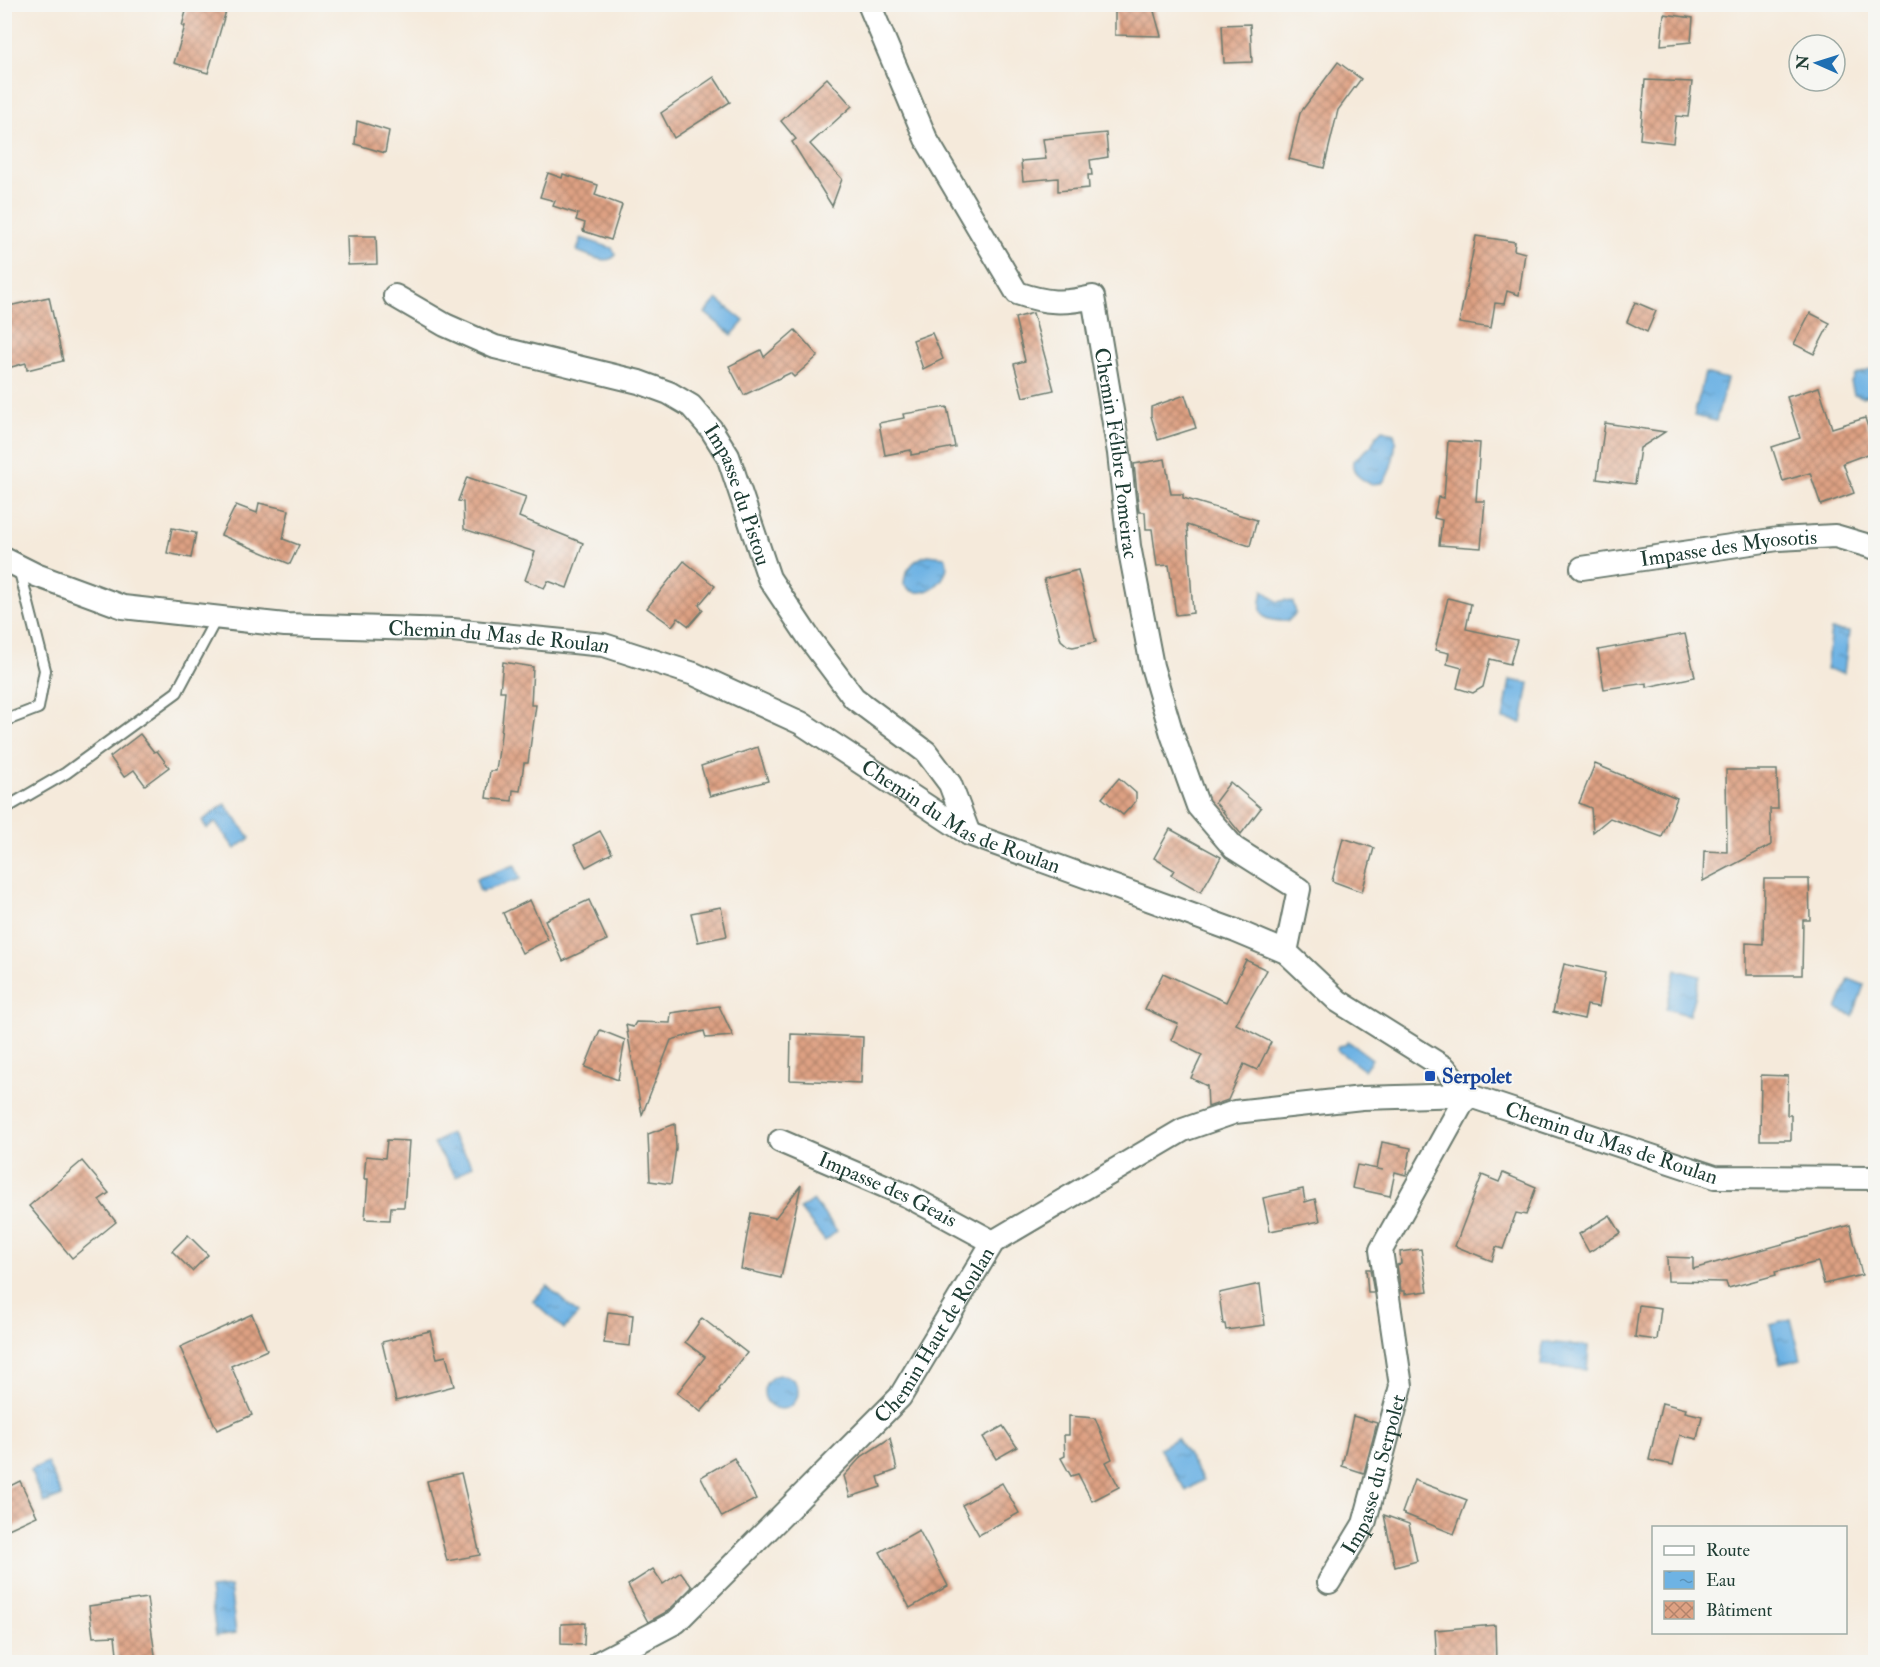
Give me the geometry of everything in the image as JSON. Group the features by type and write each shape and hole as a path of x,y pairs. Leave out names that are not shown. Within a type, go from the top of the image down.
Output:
{"street":[{"name":"Chemin Félibre Pomeirac","path":"870,4 926,139 1017,292 1041,301 1072,302 1093,297 1119,453 1129,546 1158,688 1198,806 1234,848 1299,889 1286,952"},
{"name":"Impasse du Pistou","path":"395,296 446,325 495,347 639,382 669,393 690,406 711,429 728,456 769,578 809,638 854,698 926,752 950,784 969,834"},
{"name":"Impasse des Myosotis","path":"1582,568 1778,539 1835,537 1875,548"},
{"name":"Chemin du Mas de Roulan","path":"11,563 36,575 123,607 285,625 452,630 604,645 694,675 801,723 969,834 1236,931 1286,952 1338,1001 1445,1068 1467,1095 1715,1177 1875,1178"},
{"name":"Chemin Haut de Roulan","path":"600,1662 676,1622 900,1397 993,1242 1183,1130 1235,1112 1362,1098 1467,1095"},
{"name":"Impasse du Serpolet","path":"1329,1582 1364,1524 1401,1386 1381,1250 1467,1095"},
{"name":"Impasse des Geais","path":"780,1141 908,1196 993,1242"}],"lane":[{"path":"4,721 38,708 45,670 11,563"},
{"path":"4,809 66,773 177,692 217,617"}],"water":[{"path":"581,238 612,248 616,255 603,260 577,251"},
{"path":"717,299 744,321 732,335 705,313"},
{"path":"1875,368 1875,394 1862,397 1854,394 1851,382 1855,375"},
{"path":"1705,373 1727,379 1716,421 1694,416"},
{"path":"1382,430 1394,433 1393,459 1382,483 1370,484 1355,473 1353,461 1371,446"},
{"path":"928,555 945,557 947,564 943,577 933,588 919,592 911,591 904,585 908,570 918,559"},
{"path":"1263,590 1278,602 1285,600 1293,602 1296,613 1288,621 1266,618 1261,611"},
{"path":"1831,630 1849,632 1844,673 1826,670"},
{"path":"1510,680 1529,683 1522,723 1503,719"},
{"path":"225,804 250,838 235,849 215,822 207,829 202,821"},
{"path":"515,865 520,879 480,892 476,879"},
{"path":"1676,970 1700,976 1689,1015 1666,1009"},
{"path":"1849,979 1864,985 1853,1016 1837,1009"},
{"path":"1348,1041 1372,1059 1364,1070 1337,1050 1338,1046 1345,1045"},
{"path":"450,1133 473,1165 456,1177 434,1144"},
{"path":"813,1200 837,1231 825,1241 800,1209"},
{"path":"547,1286 578,1314 564,1329 533,1301"},
{"path":"1791,1319 1801,1359 1780,1364 1770,1324"},
{"path":"1543,1342 1589,1346 1587,1370 1541,1366"},
{"path":"781,1375 793,1380 798,1392 793,1404 781,1409 769,1404 764,1392 769,1380"},
{"path":"1177,1438 1203,1480 1186,1491 1159,1448"},
{"path":"47,1462 62,1496 44,1503 30,1470"},
{"path":"230,1587 236,1633 216,1636 210,1589"}],"building":[{"path":"188,4 228,4 208,73 174,63 185,26 182,26"},
{"path":"1115,4 1152,4 1161,36 1115,35"},
{"path":"1664,14 1693,18 1691,42 1661,45"},
{"path":"1250,24 1252,62 1224,63 1222,25"},
{"path":"1338,62 1361,79 1338,110 1324,168 1289,159 1300,113"},
{"path":"714,77 730,102 674,138 661,113"},
{"path":"827,78 852,106 810,144 842,179 832,206 792,142 796,139 781,121"},
{"path":"1645,80 1692,82 1688,117 1676,116 1673,143 1640,139"},
{"path":"357,121 389,131 385,153 355,144"},
{"path":"1106,133 1108,157 1090,160 1092,175 1088,175 1089,188 1058,191 1058,178 1023,181 1021,161 1046,159 1043,139"},
{"path":"548,173 562,178 563,174 598,185 595,195 622,205 611,240 583,231 585,223 576,220 578,214 553,206 555,201 540,197"},
{"path":"347,236 376,236 377,264 348,265"},
{"path":"1476,236 1515,242 1514,250 1525,253 1519,295 1507,291 1504,304 1495,303 1491,328 1459,323"},
{"path":"49,297 63,361 27,370 26,363 4,369 4,307"},
{"path":"1635,302 1656,311 1647,332 1627,322"},
{"path":"1033,313 1054,390 1023,397 1014,364 1025,361 1015,318"},
{"path":"1810,313 1830,323 1814,354 1794,344"},
{"path":"795,330 818,356 794,377 790,373 744,395 729,366 761,350 764,357"},
{"path":"932,333 943,359 923,369 913,340"},
{"path":"1819,387 1832,428 1865,418 1875,449 1875,451 1843,463 1854,493 1821,505 1810,473 1783,481 1772,447 1800,438 1787,397"},
{"path":"1185,395 1196,428 1158,440 1151,416 1151,407"},
{"path":"947,407 955,447 911,455 911,450 885,455 879,423 904,418 903,414"},
{"path":"1605,423 1665,432 1640,448 1635,484 1597,479"},
{"path":"1448,441 1480,443 1476,501 1485,501 1481,548 1439,545 1442,520 1434,518 1438,497 1444,498"},
{"path":"1165,459 1171,494 1183,494 1183,498 1257,520 1250,546 1187,525 1193,613 1176,615 1169,565 1157,566 1152,529 1146,529 1145,512 1139,512 1134,464"},
{"path":"467,477 526,497 519,517 583,543 567,588 548,581 544,588 525,580 535,552 464,529 463,502 458,501"},
{"path":"259,503 289,510 283,539 299,545 290,564 221,535 236,505 257,513"},
{"path":"172,528 196,533 191,558 167,553"},
{"path":"684,561 715,586 699,605 703,610 689,626 678,618 672,626 647,608"},
{"path":"1078,570 1096,642 1073,647 1061,640 1044,579"},
{"path":"1448,598 1471,604 1466,629 1517,640 1510,664 1490,659 1483,687 1473,693 1457,688 1462,668 1447,664 1449,653 1435,650"},
{"path":"1685,634 1695,677 1647,687 1647,683 1604,689 1598,650"},
{"path":"503,662 533,667 531,705 536,705 528,763 524,763 520,791 513,790 512,801 486,798 490,771 496,771 501,735 505,691 500,691"},
{"path":"140,734 169,767 145,785 134,770 124,777 110,757"},
{"path":"758,747 768,781 710,796 701,766"},
{"path":"1595,764 1677,798 1662,837 1610,818 1593,832 1591,808 1579,803"},
{"path":"1726,770 1777,770 1778,809 1770,809 1771,845 1703,881 1704,851 1727,852"},
{"path":"1119,778 1136,793 1136,801 1123,815 1102,798"},
{"path":"1230,782 1261,808 1241,834 1215,802"},
{"path":"1170,829 1221,857 1201,892 1171,875 1174,870 1154,858"},
{"path":"600,831 612,853 586,867 574,845"},
{"path":"1343,838 1374,848 1362,892 1332,881"},
{"path":"1764,879 1809,879 1810,920 1803,920 1802,975 1746,975 1746,943 1763,944"},
{"path":"530,900 548,940 522,953 503,913"},
{"path":"589,900 607,940 563,961 545,920"},
{"path":"721,907 727,936 698,942 691,913"},
{"path":"1246,960 1267,970 1236,1024 1271,1042 1257,1070 1244,1064 1228,1100 1208,1107 1207,1086 1191,1078 1202,1055 1171,1040 1178,1024 1145,1009 1163,973 1226,1002"},
{"path":"1564,964 1605,973 1599,1007 1587,1005 1584,1019 1553,1012"},
{"path":"719,1006 733,1036 706,1038 704,1031 671,1040 642,1115 626,1025 633,1027 636,1022 670,1023 671,1013"},
{"path":"600,1030 625,1040 618,1080 585,1067"},
{"path":"791,1034 863,1037 861,1083 790,1080"},
{"path":"1761,1075 1788,1076 1787,1115 1791,1115 1791,1140 1760,1140"},
{"path":"675,1124 676,1148 671,1184 650,1181 648,1134"},
{"path":"387,1140 409,1141 404,1207 391,1207 390,1220 365,1219 368,1179 364,1179 366,1156 385,1158"},
{"path":"1382,1142 1411,1148 1406,1175 1395,1172 1390,1196 1352,1188 1357,1165 1377,1169"},
{"path":"82,1161 109,1193 99,1200 116,1222 72,1258 29,1206"},
{"path":"1503,1173 1536,1187 1526,1215 1516,1213 1503,1249 1496,1247 1492,1261 1455,1246 1482,1175 1499,1182"},
{"path":"801,1185 781,1278 741,1269 751,1213 775,1218"},
{"path":"1303,1189 1305,1202 1315,1199 1320,1221 1270,1231 1263,1198"},
{"path":"1610,1215 1621,1233 1589,1252 1579,1234"},
{"path":"1850,1225 1862,1275 1824,1284 1818,1262 1775,1272 1776,1275 1728,1288 1726,1282 1668,1281 1667,1257 1693,1258 1693,1269"},
{"path":"188,1235 208,1255 192,1271 172,1251"},
{"path":"1421,1249 1428,1291 1405,1294 1405,1291 1401,1291 1397,1265 1401,1264 1400,1252"},
{"path":"1366,1269 1370,1269 1374,1293 1368,1293"},
{"path":"1260,1284 1265,1325 1226,1330 1223,1324 1219,1293"},
{"path":"1639,1305 1661,1308 1657,1340 1635,1337"},
{"path":"608,1312 633,1315 630,1346 604,1343"},
{"path":"252,1314 267,1350 231,1366 252,1415 217,1430 180,1347"},
{"path":"702,1318 747,1353 701,1412 677,1393 705,1357 685,1342"},
{"path":"430,1331 437,1358 446,1356 454,1386 396,1401 382,1342"},
{"path":"1662,1403 1702,1416 1697,1439 1680,1435 1673,1465 1649,1460"},
{"path":"1069,1416 1095,1418 1112,1459 1106,1462 1119,1487 1092,1501 1078,1474 1071,1476 1061,1458 1065,1456 1064,1435 1069,1435"},
{"path":"1353,1416 1377,1423 1364,1473 1342,1466"},
{"path":"1003,1426 1017,1447 996,1459 983,1437"},
{"path":"890,1438 897,1470 878,1477 881,1487 850,1497 844,1476 861,1457"},
{"path":"734,1458 756,1499 722,1517 701,1477"},
{"path":"461,1473 480,1555 447,1561 427,1481"},
{"path":"1414,1480 1467,1500 1454,1534 1402,1513"},
{"path":"20,1481 37,1516 4,1531 4,1489"},
{"path":"1002,1483 1019,1513 979,1535 962,1505"},
{"path":"1384,1515 1409,1524 1417,1561 1395,1567"},
{"path":"919,1530 948,1586 910,1608 880,1552"},
{"path":"653,1569 663,1584 681,1572 692,1587 668,1611 648,1622 628,1585"},
{"path":"147,1598 156,1662 118,1662 115,1636 93,1637 89,1606"},
{"path":"585,1623 584,1645 561,1644 561,1624"},
{"path":"1495,1625 1496,1662 1437,1662 1435,1630"}],"place":[{"name":"Serpolet","path":"1430,1076"}]}
